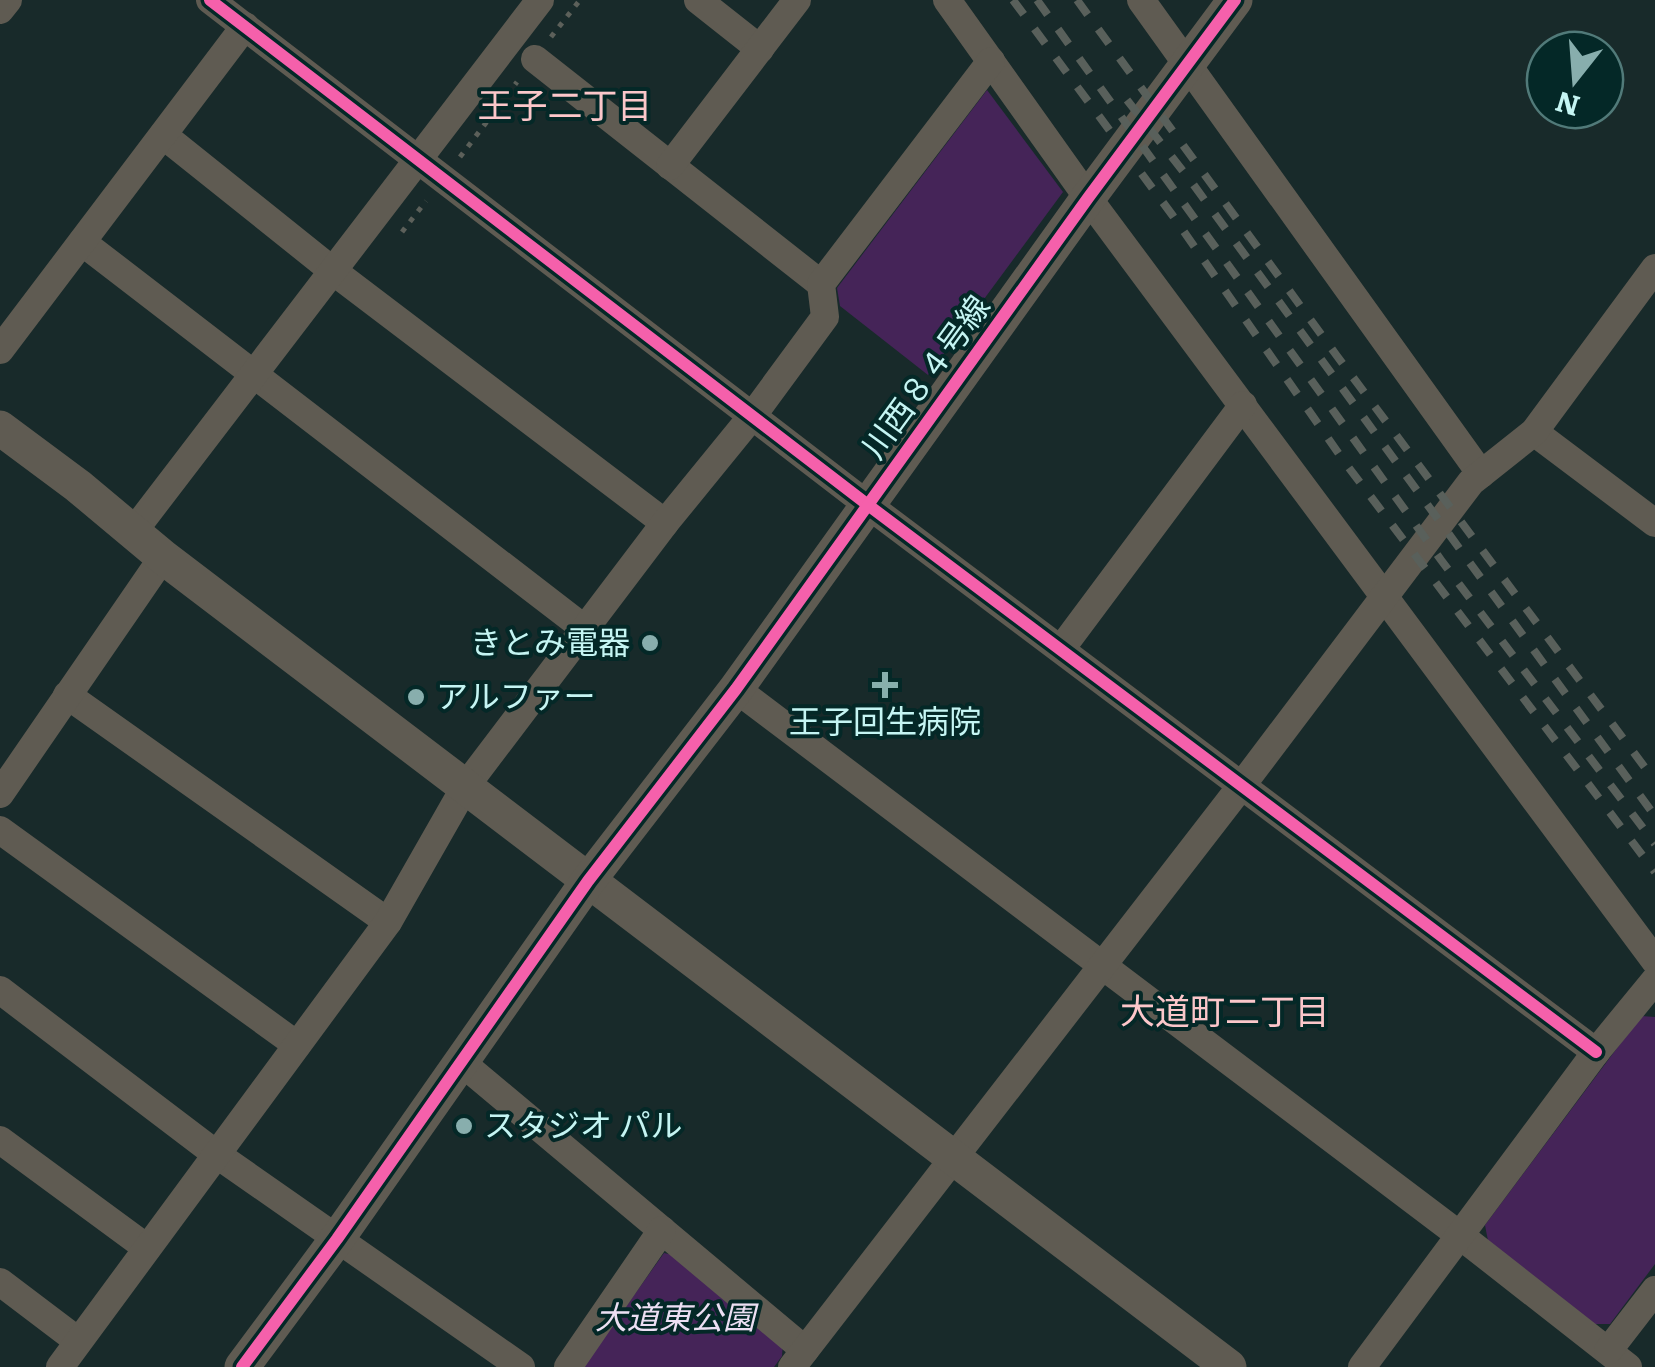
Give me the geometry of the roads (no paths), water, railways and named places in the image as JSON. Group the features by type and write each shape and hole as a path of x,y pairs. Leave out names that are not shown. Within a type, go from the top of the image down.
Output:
{"street":[{"path":"0,10 8,0"},
{"path":"210,0 868,505 1596,1052"},
{"path":"134,532 540,0"},
{"path":"698,0 760,49"},
{"path":"670,166 797,0"},
{"path":"947,0 1088,198 1655,961"},
{"path":"1140,0 1480,474"},
{"name":"川西８４号線","path":"242,1367 588,881 736,690 1088,198 1235,0"},
{"path":"0,350 245,26"},
{"path":"60,1367 388,922 464,787 665,523 753,416 825,317 820,284 534,59"},
{"path":"820,284 991,61"},
{"path":"163,135 334,271 665,523"},
{"path":"82,242 585,630"},
{"path":"461,1062 662,1230 798,1358 1242,785 1470,482 1534,432 1655,268"},
{"path":"1061,649 1243,406"},
{"path":"0,428 464,787 1229,1367"},
{"path":"1534,432 1655,523"},
{"path":"4,777 163,557"},
{"path":"736,690 1618,1359 1655,1290"},
{"path":"67,694 388,922"},
{"path":"0,830 296,1045"},
{"path":"1362,1367 1596,1052 1655,980"},
{"path":"0,990 216,1154 522,1367"},
{"path":"0,1140 147,1248"},
{"path":"568,1367 662,1230"},
{"path":"0,1282 78,1342"}],"railway":[{"path":"1013,0 1173,216 1346,464 1655,872"},
{"path":"1037,0 1441,560 1655,844"},
{"path":"1077,0 1655,781"},
{"path":"1127,100 1190,180 1655,816"}],"place":[{"name":"きとみ電器","path":"650,643"},
{"name":"王子回生病院","path":"885,685"},
{"name":"アルファー","path":"416,697"},
{"name":"スタジオ パル","path":"464,1126"}],"district":[{"name":"王子二丁目","path":"565,106"},
{"name":"大道町二丁目","path":"1225,1012"}],"park label":[{"name":"大道東公園","path":"675,1318"}]}
